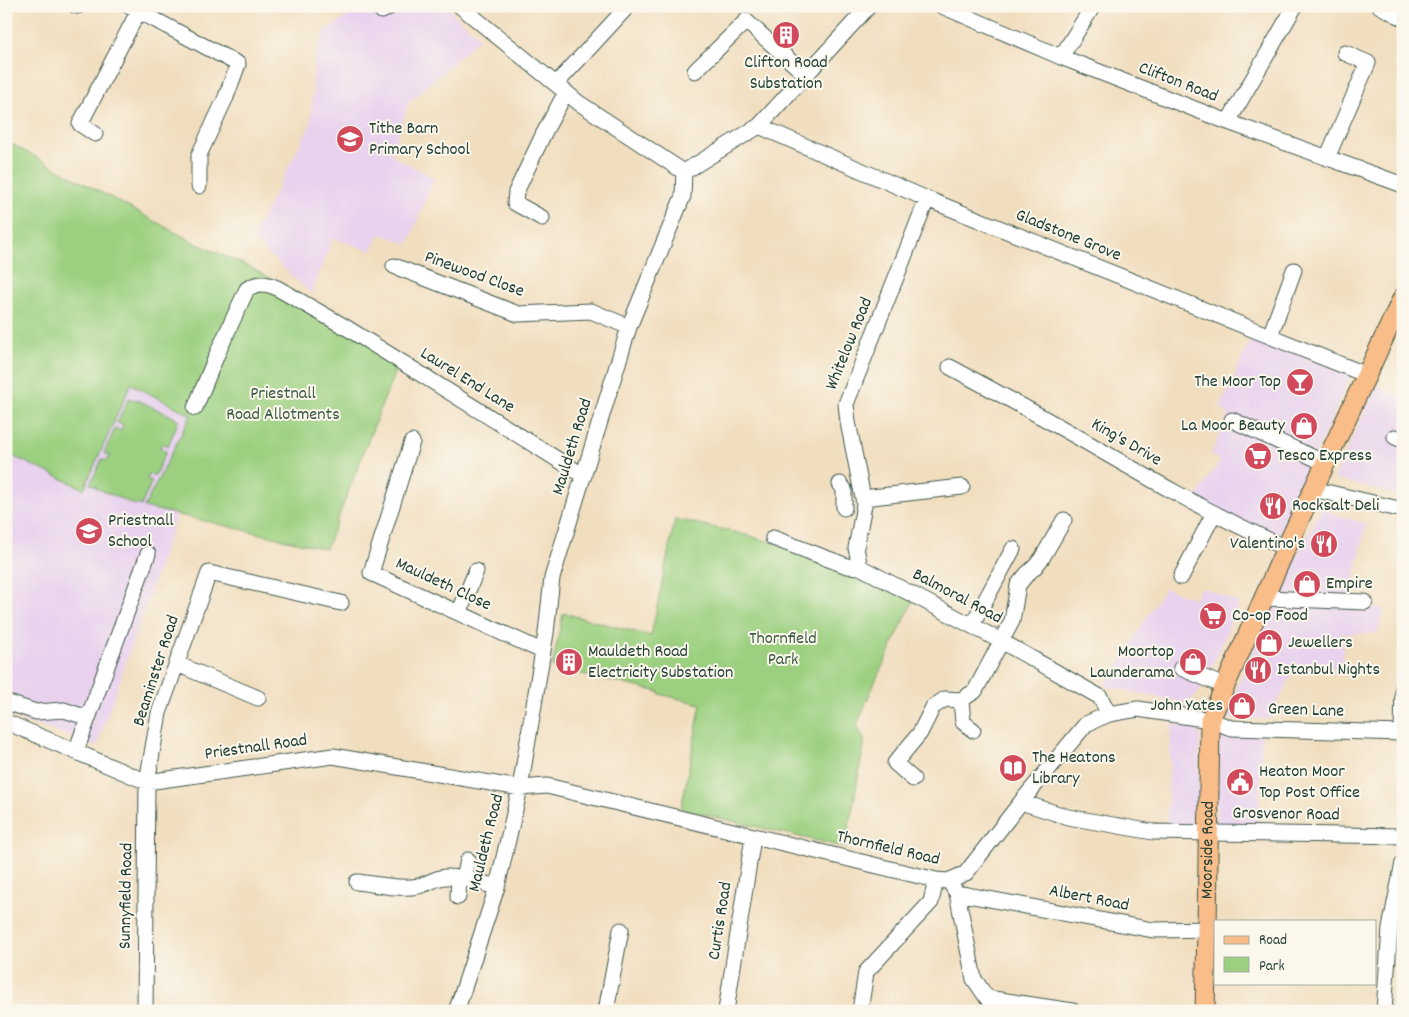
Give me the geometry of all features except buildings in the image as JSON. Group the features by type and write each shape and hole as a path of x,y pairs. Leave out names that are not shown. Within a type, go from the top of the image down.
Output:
{"main road":[{"path":"1210,720 1313,489 1402,301"},
{"name":"Moorside Road","path":"1205,1011 1211,929 1209,833 1210,720"}],"street":[{"path":"460,6 579,102 684,172 759,126 869,6"},
{"path":"542,218 515,203 516,192 544,132 561,88 628,6"},
{"name":"Clifton Road","path":"942,6 1060,57 1228,122 1403,186"},
{"path":"1060,57 1093,6"},
{"path":"1228,122 1295,6"},
{"path":"1380,6 1403,18"},
{"path":"95,134 80,124 134,9 238,64 226,97 199,155 199,186"},
{"path":"695,71 746,21 806,75"},
{"path":"1327,158 1368,63 1345,53"},
{"name":"Gladstone Grove","path":"759,126 927,199 1367,375"},
{"name":"Mauldeth Road","path":"460,1009 497,887 520,788 546,632 552,578 629,327 683,196 684,172"},
{"name":"Whitelow Road","path":"860,568 856,548 864,505 846,404 927,199"},
{"name":"Pinewood Close","path":"394,266 518,314 591,311 629,327"},
{"path":"1270,336 1294,270"},
{"name":"Laurel End Lane","path":"195,408 218,352 248,289 252,286 268,284 331,318 584,476"},
{"name":"King's Drive","path":"950,366 1178,494 1286,548"},
{"path":"1232,420 1325,463"},
{"name":"Mauldeth Close","path":"412,442 371,573 542,651"},
{"path":"842,495 962,487"},
{"path":"1313,489 1403,510"},
{"path":"1181,577 1214,513"},
{"path":"913,779 895,763 920,733 933,707 945,699 961,700 975,691 1012,621 1018,585 1042,558 1064,520"},
{"name":"Balmoral Road","path":"773,538 847,566 860,568 972,625 1100,697 1109,714"},
{"path":"972,625 1013,549"},
{"path":"76,751 148,554"},
{"path":"459,613 476,571"},
{"name":"Beaminster Road","path":"147,782 160,712 209,573 341,603"},
{"path":"1265,598 1365,602"},
{"path":"177,664 258,698"},
{"path":"1181,668 1224,686"},
{"path":"1402,733 1403,687"},
{"path":"961,700 964,722 973,730"},
{"path":"6,702 36,712 64,710 88,718"},
{"name":"Thornfield Road","path":"520,788 547,786 947,885 966,873 1021,802 1086,724 1109,714 1138,709 1210,720"},
{"name":"Green Lane","path":"1210,720 1231,728 1402,733"},
{"path":"6,722 147,782"},
{"name":"Priestnall Road","path":"147,782 333,756 520,788"},
{"name":"Sunnyfield Road","path":"145,1011 147,782"},
{"name":"Grosvenor Road","path":"1021,802 1068,817 1154,832 1403,836"},
{"name":"Curtis Road","path":"726,1011 753,837"},
{"path":"458,897 468,860"},
{"path":"1384,1011 1383,928 1403,863"},
{"path":"357,882 406,887 419,886 436,878 446,876 497,887"},
{"path":"860,1011 866,972 947,885 974,979 997,1011"},
{"name":"Albert Road","path":"947,885 1153,930 1211,929"},
{"path":"606,1011 621,930"},
{"path":"987,998 1073,1011"}],"shaded area":[{"name":"Tithe Barn Primary School","path":"364,6 445,6 480,38 409,102 391,155 434,178 408,244 380,234 371,251 333,238 311,294 252,238 311,123 314,60 325,31"},
{"name":"Priestnall School","path":"6,322 191,415 145,507 177,514 97,746 6,715"},
{"path":"1252,336 1351,375 1276,543 1194,500 1220,461 1211,454 1229,413 1220,408"},
{"path":"1376,386 1403,398 1403,496 1334,479"},
{"path":"1321,509 1366,524 1349,604 1384,609 1378,633 1342,634 1343,668 1294,670 1270,719 1224,719 1270,608"},
{"path":"1165,588 1195,599 1200,588 1204,588 1239,603 1206,680 1197,695 1187,703 1105,686"},
{"path":"1172,724 1200,728 1198,824 1166,824"},
{"path":"1220,734 1262,734 1259,823 1216,825"}],"green space":[{"name":"Priestnall Road Allotments","path":"6,141 195,243 250,267 326,310 397,366 326,549 144,507 191,415 131,384 84,489 6,453"},
{"path":"129,398 135,399 179,420 168,446 163,443 160,448 166,451 155,476 149,474 147,479 152,481 141,506 90,484 102,459 107,461 110,456 104,453 115,428 121,431 123,425 117,423"},
{"name":"Thornfield Park","path":"675,519 779,545 847,570 914,599 857,725 864,740 864,745 845,849 681,809 701,704 659,694 659,692 552,667 563,613 651,636"}],"place":[{"name":"Clifton Road Substation","path":"786,35"},
{"name":"Tithe Barn Primary School","path":"350,139"},
{"name":"The Moor Top","path":"1300,382"},
{"name":"La Moor Beauty","path":"1304,426"},
{"name":"Tesco Express","path":"1258,456"},
{"name":"Rocksalt Deli","path":"1273,506"},
{"name":"Priestnall School","path":"89,531"},
{"name":"Valentino's","path":"1324,544"},
{"name":"Empire","path":"1307,584"},
{"name":"Co-op Food","path":"1213,616"},
{"name":"Jewellers","path":"1269,643"},
{"name":"Mauldeth Road Electricity Substation","path":"569,662"},
{"name":"Moortop Launderama","path":"1193,662"},
{"name":"Istanbul Nights","path":"1258,670"},
{"name":"John Yates","path":"1242,706"},
{"name":"The Heatons Library","path":"1013,768"},
{"name":"Heaton Moor Top Post Office","path":"1240,782"}]}
